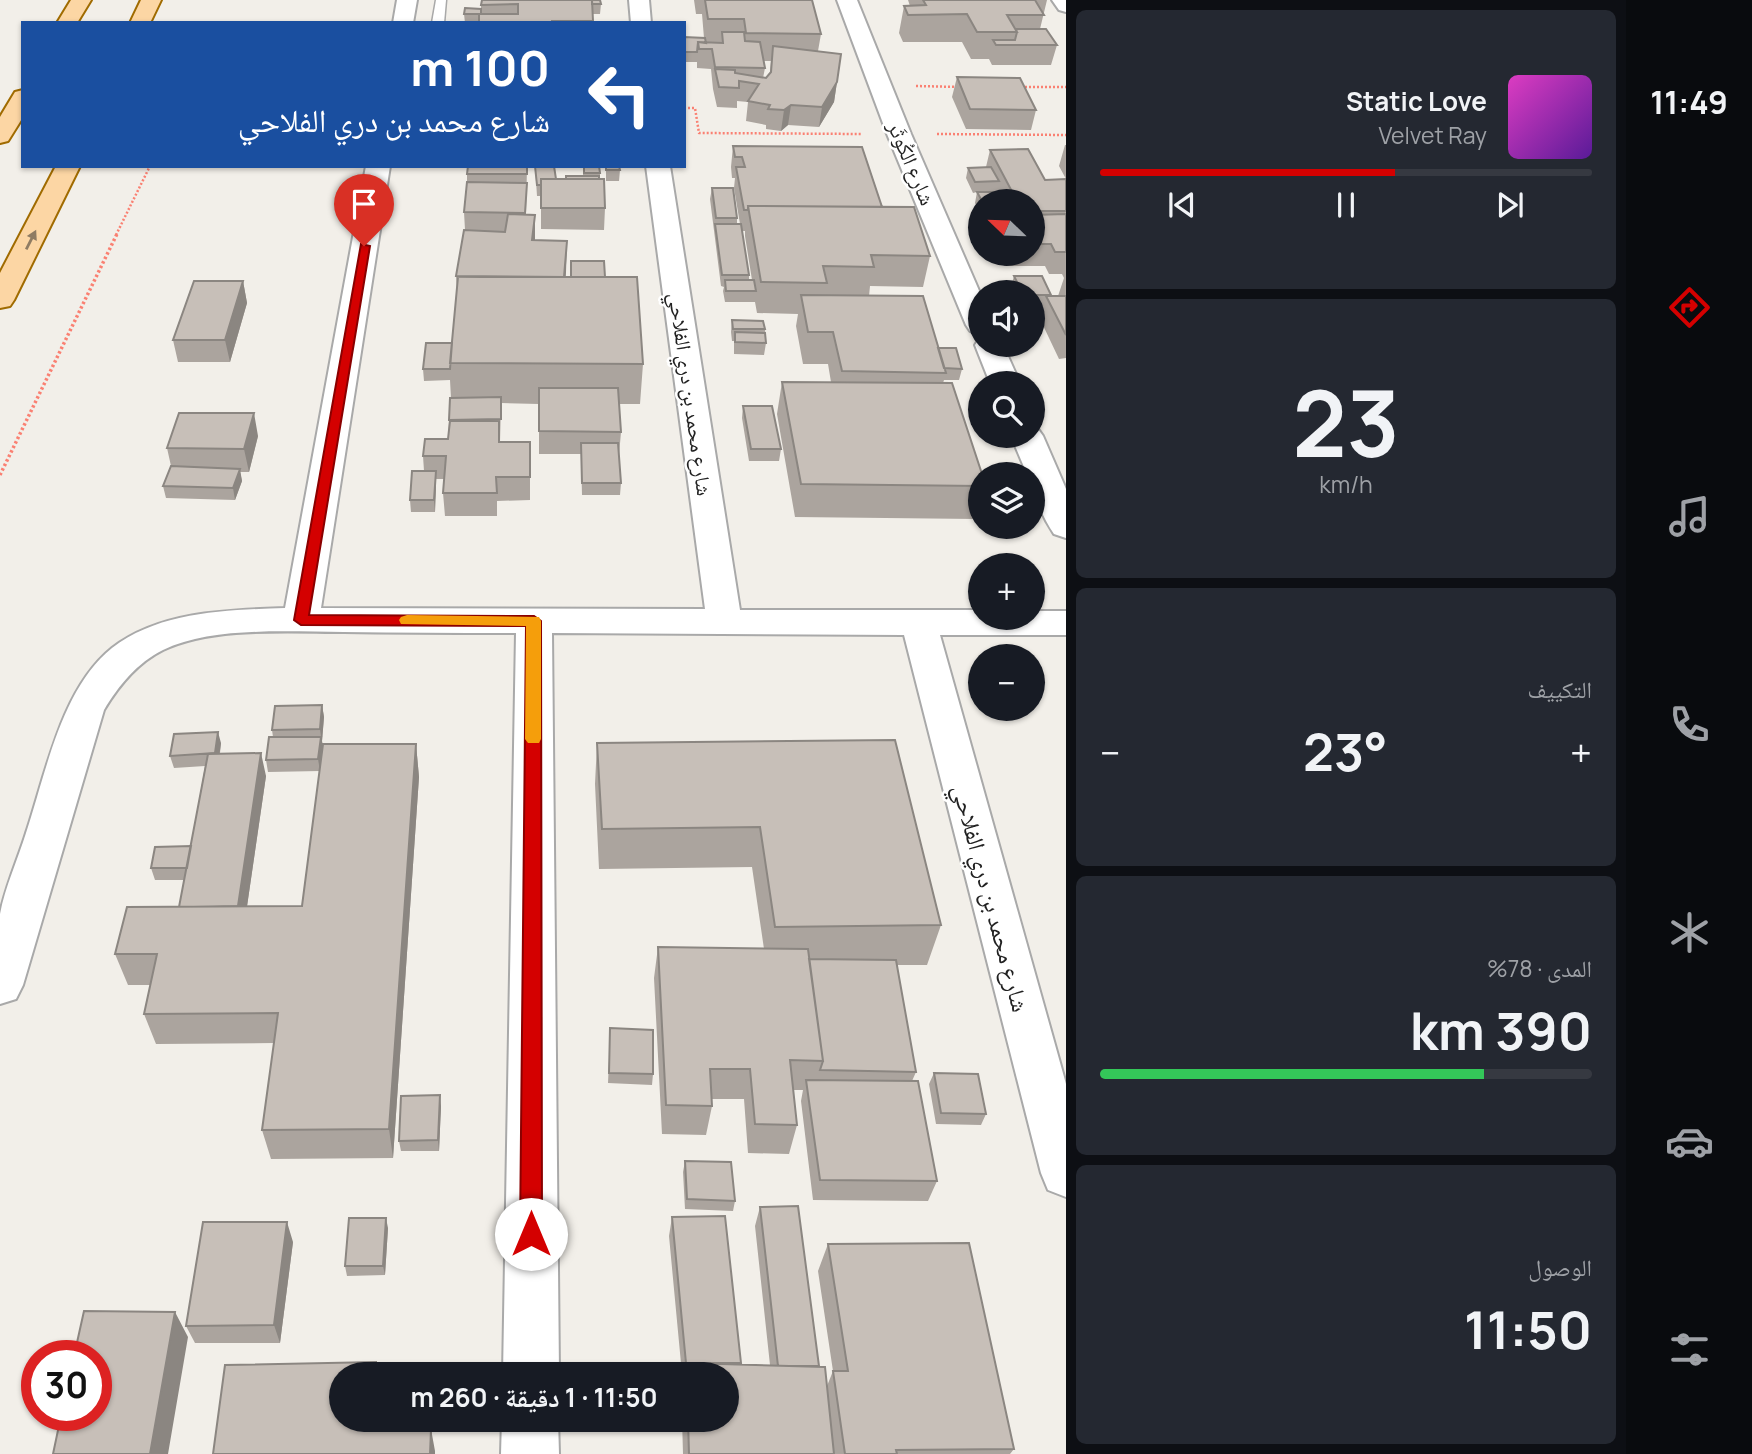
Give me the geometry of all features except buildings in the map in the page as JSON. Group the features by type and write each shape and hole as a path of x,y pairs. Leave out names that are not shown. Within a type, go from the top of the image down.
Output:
{"main road":[{"path":"68,21 81,0"},
{"path":"141,21 151,0"},
{"path":"0,136 21,100"},
{"path":"0,300 67,168"}],"street":[{"path":"403,21 407,0"},
{"path":"639,0 641,21"},
{"name":"شارع الكُوثَر","path":"847,0 968,296"},
{"path":"1062,0 1066,6"},
{"path":"301,620 378,168"},
{"name":"شارع محمد بن دري الفلاحي","path":"658,168 724,621"},
{"path":"1032,448 1066,527"},
{"path":"0,985 85,710 95,688 113,667 130,655 156,639 187,628 207,623 301,620 1066,623"},
{"path":"531,1362 534,621"},
{"name":"شارع محمد بن دري الفلاحي","path":"919,623 1066,1173"},
{"path":"530,1432 530,1454"}],"lane":[{"path":"438,21 441,0"}],"path":[{"path":"880,86 960,87"},
{"path":"1013,87 1066,87"},
{"path":"686,108 695,108 699,132"},
{"path":"0,475 149,168"}],"slow traffic":[{"path":"407,620 534,621 533,739"}],"route":[{"path":"364,246 301,620 534,621 531,1234"}]}
